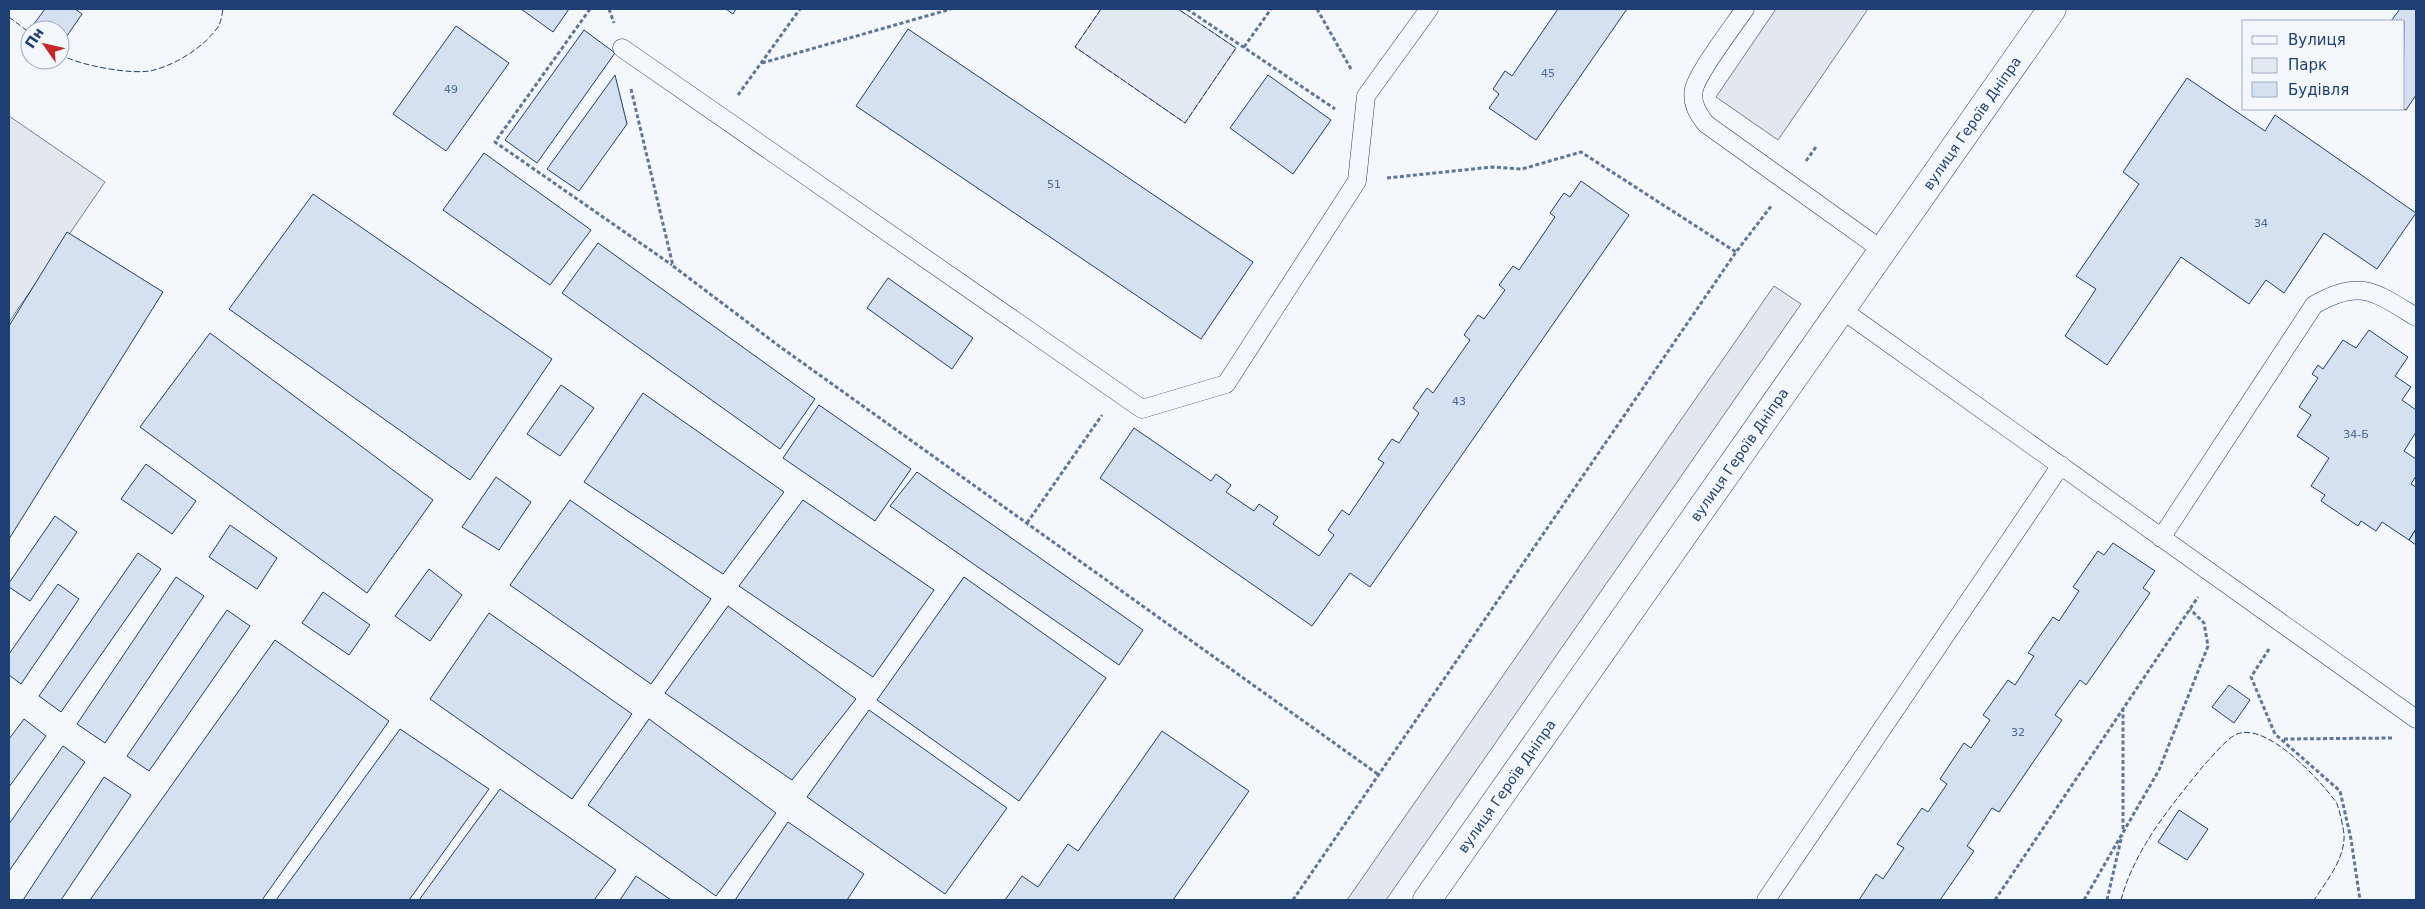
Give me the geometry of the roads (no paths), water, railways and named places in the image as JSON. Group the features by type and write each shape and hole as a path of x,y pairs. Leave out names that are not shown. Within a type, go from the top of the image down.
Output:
{"main road":[{"name":"вулиця Героїв Дніпра","path":"1427,900 2052,9"}],"lane":[{"path":"622,48 1142,409 1226,384 1357,181 1366,96 1428,9"},
{"path":"1745,9 1704,69 1694,89 1696,111 1706,124 1882,250"},
{"path":"2162,538 2314,306 2332,294 2354,290 2375,292 2416,316"},
{"path":"1841,309 2416,720"},
{"path":"1766,900 2061,465"}]}
